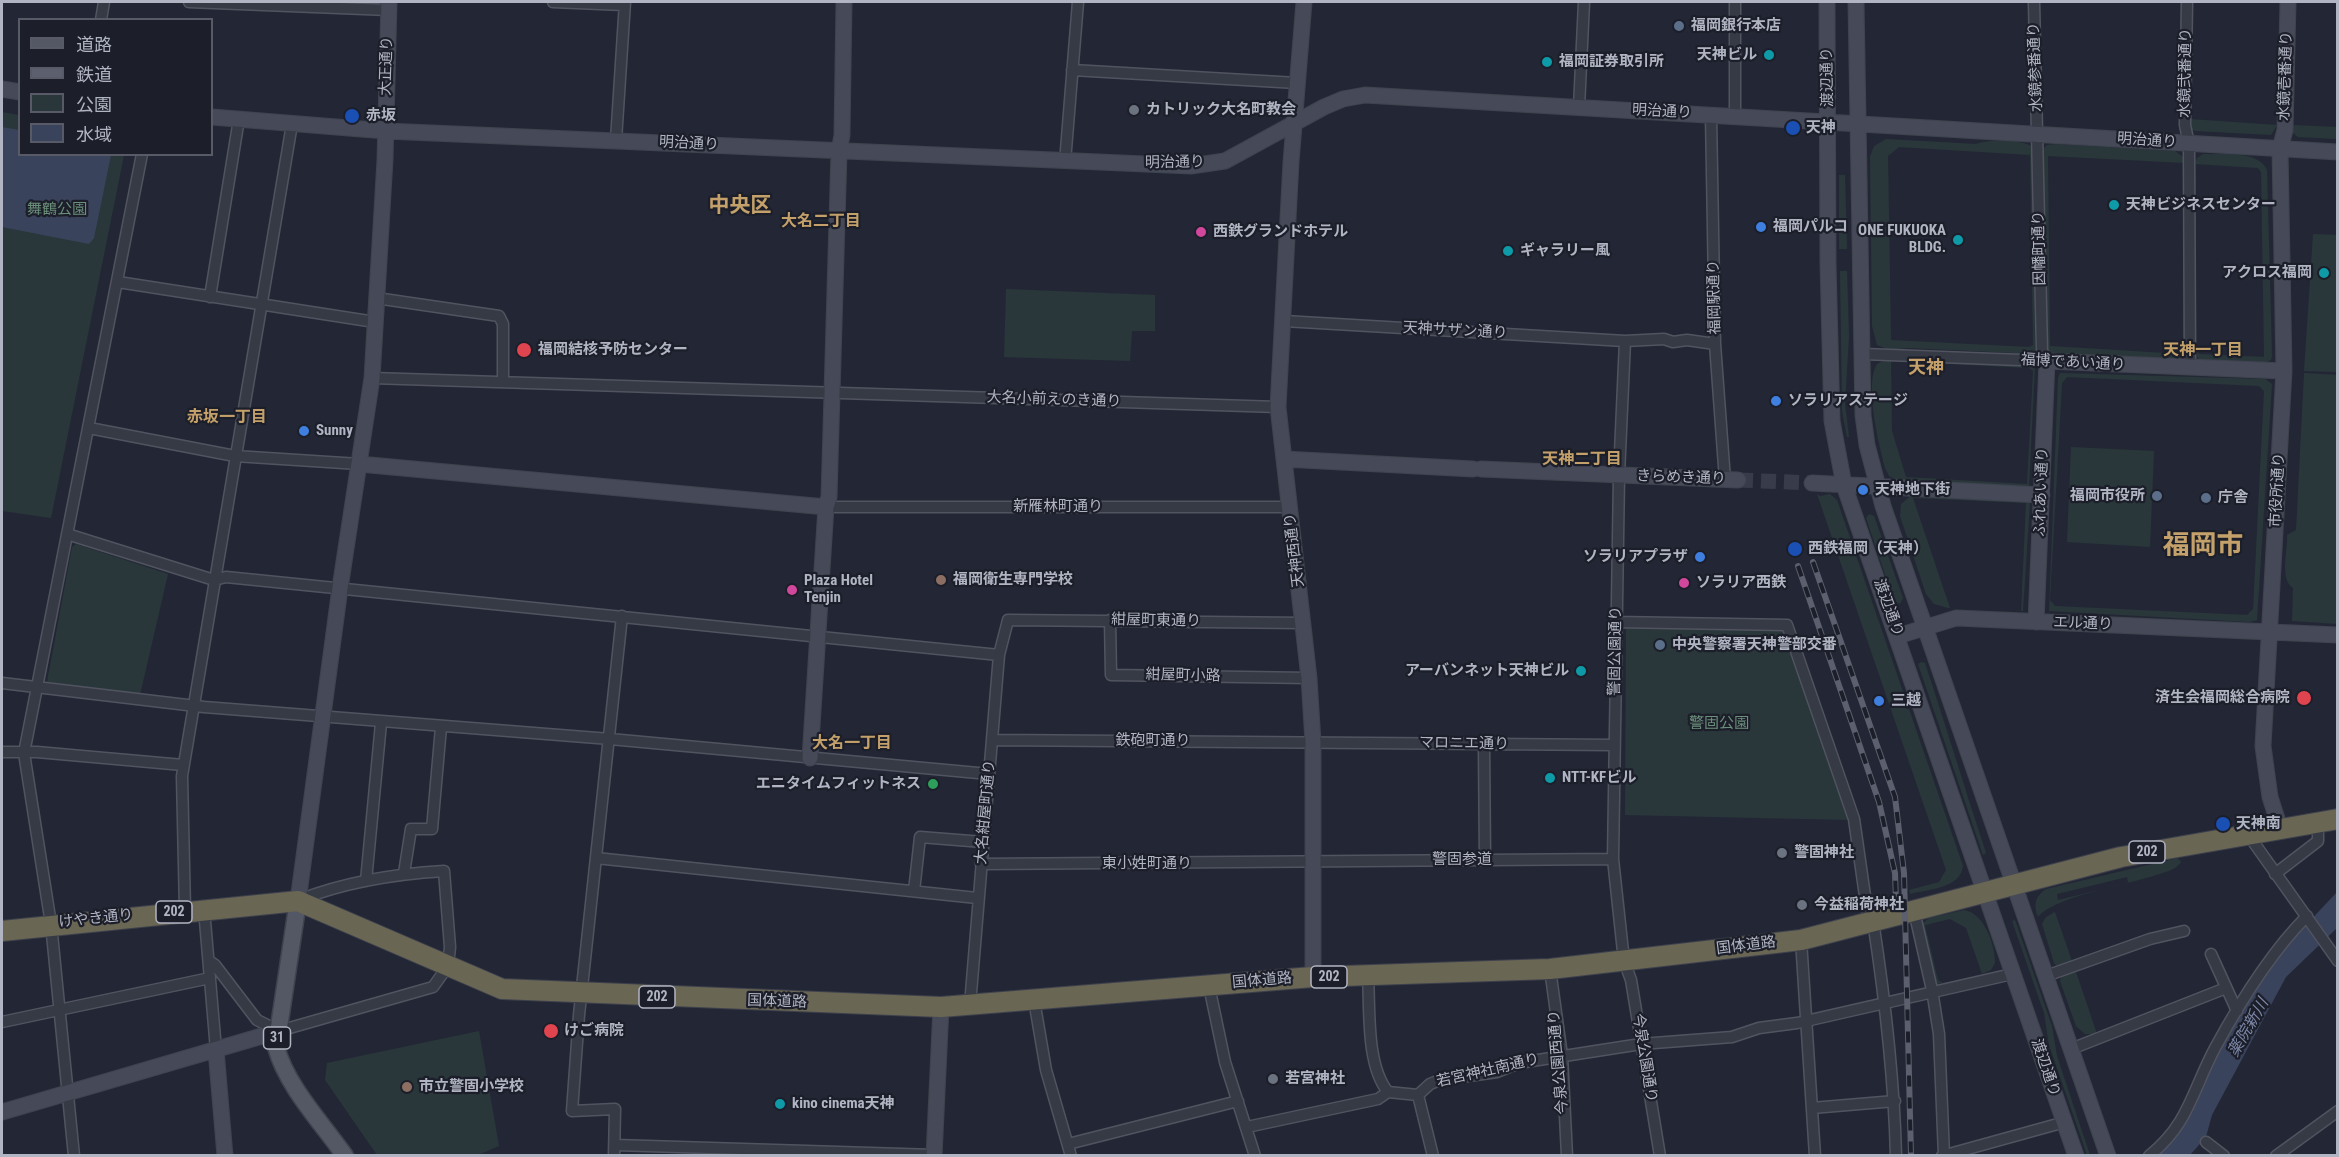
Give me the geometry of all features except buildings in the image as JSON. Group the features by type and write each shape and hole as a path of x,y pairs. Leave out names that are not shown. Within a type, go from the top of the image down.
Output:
{"highway":[{"name":"国体道路","path":"298,901 502,989 941,1007 1312,977 1550,969 1801,940 2121,857 2247,833 2328,821"},
{"name":"けやき通り","path":"2,931 51,924 298,901"}],"main road":[{"name":"31","path":"298,901 276,1047 280,1061 345,1155"}],"street":[{"path":"101,18 104,2"},
{"path":"189,2 389,6"},
{"path":"553,2 624,3 616,140"},
{"path":"810,758 826,507 829,496 839,152 842,135 844,2"},
{"path":"1065,162 1078,2"},
{"name":"天神西通り","path":"1304,2 1294,123 1278,407 1304,623 1313,742 1312,977"},
{"path":"1579,107 1584,2"},
{"path":"1735,2 1735,115"},
{"name":"渡辺通り","path":"1827,2 1829,121 1827,256 1832,421 1844,485 2076,1155"},
{"name":"渡辺通り","path":"1856,2 1863,414 1877,486 2108,1155"},
{"name":"水鏡参番通り","path":"2034,2 2038,133"},
{"name":"水鏡弐番通り","path":"2187,2 2185,125 2189,144 2190,368"},
{"name":"水鏡壱番通り","path":"2280,149 2285,130 2288,2"},
{"name":"大正通り","path":"298,901 340,588 372,378 386,130 389,6"},
{"path":"1072,70 1297,83"},
{"path":"2,89 18,92"},
{"name":"明治通り","path":"213,117 386,130 1191,166 1225,161 1343,99 1365,96 1735,115 2337,152"},
{"name":"福岡駅通り","path":"1711,115 1715,344 1731,480"},
{"path":"210,297 239,120"},
{"path":"225,1155 209,962 195,910 183,765 292,124"},
{"name":"因幡町通り","path":"2038,133 2042,351 2047,361"},
{"name":"市役所通り","path":"2280,149 2284,372 2263,746 2270,797 2280,828"},
{"path":"74,1155 51,924 24,753 142,156"},
{"path":"118,282 375,322"},
{"path":"376,298 499,316 503,324 503,382"},
{"name":"天神サザン通り","path":"1284,321 1625,341 1687,340 1715,344"},
{"name":"警固公園通り","path":"1624,961 1612,859 1619,475 1625,341"},
{"name":"福博であい通り","path":"1863,354 2284,372"},
{"name":"ふれあい通り","path":"2036,622 2047,361"},
{"name":"大名小前えのき通り","path":"372,378 1278,407"},
{"path":"89,428 235,456 826,507"},
{"name":"きらめき通り","path":"1284,459 1731,480"},
{"path":"1812,483 2042,495"},
{"name":"新雁林町通り","path":"826,507 1290,507"},
{"path":"67,534 214,580 226,577 999,655"},
{"path":"622,616 582,994 572,1111 615,1109 614,1150 934,1155 941,1007"},
{"name":"エル通り","path":"1898,636 1956,618 2337,635"},
{"name":"紺屋町東通り","path":"1008,620 1304,623"},
{"name":"大名紺屋町通り","path":"970,1005 977,898 999,655 1008,620"},
{"name":"紺屋町小路","path":"1110,620 1111,675 1309,678"},
{"path":"1617,622 1787,625 1854,819 1867,910 1873,921 1885,1001 1895,1101 1896,1155"},
{"path":"2,683 194,706 323,718 610,739 989,774"},
{"path":"366,881 381,723"},
{"path":"404,873 411,829 432,830 441,726"},
{"name":"鉄砲町通り","path":"993,740 1313,742"},
{"name":"マロニエ通り","path":"1313,742 1614,745"},
{"path":"1484,745 1485,860"},
{"path":"2,752 183,765"},
{"path":"2276,874 2318,841 2328,821"},
{"path":"2247,833 2337,961"},
{"path":"914,891 920,837 983,843"},
{"path":"596,858 977,898"},
{"name":"警固参道","path":"1312,861 1612,859"},
{"name":"東小姓町通り","path":"981,864 1298,863 1312,861"},
{"path":"2,1112 67,1091 433,987 448,966 450,947 444,871 404,873 326,890 298,901"},
{"path":"1914,911 1932,990 1942,1074 1943,1155 2065,1122"},
{"path":"2148,1155 2169,1140 2179,1125 2215,1049 2237,1011 2290,933 2308,918"},
{"path":"2046,976 2150,939 2184,932"},
{"path":"1801,940 1815,1155"},
{"path":"2211,954 2237,1011"},
{"name":"今泉公園通り","path":"1624,961 1631,980 1660,1155"},
{"path":"209,962 215,965 257,1020 279,1031"},
{"name":"今泉公園西通り","path":"1550,969 1562,1056 1567,1155"},
{"name":"若宮神社南通り","path":"1418,1095 1430,1084 1440,1080 1497,1072 1519,1063 1641,1044 1732,1037 1759,1028 1807,1021 1932,990 2012,974"},
{"path":"1368,975 1374,1063 1379,1082 1388,1092 1418,1095 1433,1155"},
{"path":"2,1022 59,1008 210,978"},
{"path":"1209,986 1225,1062 1255,1155"},
{"path":"2071,1049 2226,988"},
{"path":"1034,1000 1046,1070 1070,1150 1238,1101"},
{"path":"1247,1126 1378,1100 1388,1092"},
{"path":"1812,1108 1895,1101"},
{"path":"2277,1155 2337,1111"},
{"path":"2206,1142 2224,1155"}],"green space":[{"name":"舞鶴公園","path":"2,112 18,115 18,156 124,156 51,518 2,511"},
{"path":"2190,119 2277,125 2271,135 2195,131 2191,129"},
{"path":"2293,125 2337,127 2337,139 2298,137 2293,133"},
{"path":"1886,139 1976,144 2005,141 2021,142 2033,147 2035,354 2020,356 2013,353 1908,348 1889,350 1877,345 1872,326 1870,157 1874,146","holes":["1899,147 2030,155 2033,345 2029,347 1891,340 1888,156"]},
{"path":"2047,145 2175,151 2183,157 2185,163 2048,156 2050,346 2182,354 2185,350 2184,357 2180,359 2054,355 2047,351 2041,151"},
{"path":"2203,154 2248,156 2256,159 2267,170 2272,356 2271,360 2265,363 2200,360 2197,357 2197,351 2200,354 2264,357 2261,172 2258,168 2195,164 2197,158"},
{"path":"1839,175 1845,175 1847,249 1839,249"},
{"name":"アクロス福岡","path":"2313,234 2337,235 2337,372 2304,371"},
{"path":"1840,271 1847,271 1849,336 1845,404 1849,437 1847,437 1842,411"},
{"path":"1006,289 1155,295 1155,331 1132,331 1130,361 1004,357"},
{"path":"1889,358 2035,366 2029,486 1903,483 1889,476 1879,445 1872,400 1873,373 1877,364","holes":["1891,361 2029,368 2033,371 2027,484 1906,477 1892,431"]},
{"path":"2060,373 2265,379 2272,384 2257,620 2249,622 2049,611","holes":["2067,377 2259,386 2264,391 2253,609 2247,615 2055,606 2050,600 2062,383"]},
{"path":"2304,373 2337,375 2337,624 2292,621 2293,588 2286,578 2285,571 2287,535 2296,530"},
{"path":"2071,447 2154,451 2150,547 2067,542"},
{"path":"1817,494 1820,496 1830,494 1837,500 1963,866 1961,874 1956,879 1942,887 1910,894 1909,890 1939,882 1946,870"},
{"path":"1913,494 2030,502 2023,611 2021,611 2026,503 1913,498 1950,608 1985,609 1948,608 1934,604 1926,594 1900,516 1901,504"},
{"path":"1869,514 1874,516 1903,598 1900,604 1894,601 1866,518"},
{"path":"76,544 168,574 140,695 47,682 72,547"},
{"name":"警固公園","path":"1626,625 1786,627 1850,820 1625,815"},
{"path":"1925,663 1986,853 1983,855 1918,664"},
{"path":"2178,858 2181,862 2170,870 2128,883 2127,877 2057,894 2058,900 2104,889 2060,903 2038,917 2036,901 2046,889"},
{"path":"1964,910 1971,912 1983,923 1993,947 1995,963 1991,970 1982,974 1966,928 1950,919 1925,925 1938,980 1943,983 1936,984 1921,929 1922,924 1929,918"},
{"path":"2055,912 2073,964 2059,968 2054,963 2042,924 2046,917"},
{"path":"2015,920 2052,1026 2057,1056 2090,1155 2087,1155 2049,1045 2044,1013 2012,921"},
{"path":"2075,969 2097,1034 2085,1034 2076,1026 2060,981 2061,976"},
{"name":"市立警固小学校","path":"479,1031 499,1146 478,1155 377,1155 325,1080 327,1063"}],"water":[{"path":"2,127 18,130 18,156 111,156 94,238 89,244 2,227"},
{"name":"薬院新川","path":"2337,892 2337,928 2286,977 2212,1115 2206,1137 2190,1155 2155,1156 2175,1138 2220,1047 2273,960"}],"tunnel":[{"path":"1738,480 1812,483"}],"railway":[{"path":"1813,562 1895,797 1904,873 1911,1156"},
{"path":"1798,566 1879,802 1895,873 1896,901"}],"place":[{"name":"福岡銀行本店","path":"1679,26"},
{"name":"天神ビル","path":"1769,55"},
{"name":"福岡証券取引所","path":"1547,62"},
{"name":"カトリック大名町教会","path":"1134,110"},
{"name":"赤坂","path":"352,116"},
{"name":"天神","path":"1793,128"},
{"name":"天神ビジネスセンター","path":"2114,205"},
{"name":"福岡パルコ","path":"1761,227"},
{"name":"西鉄グランドホテル","path":"1201,232"},
{"name":"ONE FUKUOKA BLDG.","path":"1958,240"},
{"name":"ギャラリー風","path":"1508,251"},
{"name":"アクロス福岡","path":"2324,273"},
{"name":"福岡結核予防センター","path":"524,350"},
{"name":"ソラリアステージ","path":"1776,401"},
{"name":"Sunny","path":"304,431"},
{"name":"天神地下街","path":"1863,490"},
{"name":"福岡市役所","path":"2157,496"},
{"name":"庁舎","path":"2206,498"},
{"name":"西鉄福岡（天神）","path":"1795,549"},
{"name":"ソラリアプラザ","path":"1700,557"},
{"name":"福岡衛生専門学校","path":"941,580"},
{"name":"ソラリア西鉄","path":"1684,583"},
{"name":"Plaza Hotel Tenjin","path":"792,590"},
{"name":"中央警察署天神警部交番","path":"1660,645"},
{"name":"アーバンネット天神ビル","path":"1581,671"},
{"name":"済生会福岡総合病院","path":"2304,698"},
{"name":"三越","path":"1879,701"},
{"name":"NTT-KFビル","path":"1550,778"},
{"name":"エニタイムフィットネス","path":"933,784"},
{"name":"天神南","path":"2223,824"},
{"name":"警固神社","path":"1782,853"},
{"name":"今益稲荷神社","path":"1802,905"},
{"name":"けご病院","path":"551,1031"},
{"name":"若宮神社","path":"1273,1079"},
{"name":"市立警固小学校","path":"407,1087"},
{"name":"kino cinema天神","path":"780,1104"}],"district":[{"name":"中央区","path":"740,207"},
{"name":"大名二丁目","path":"821,222"},
{"name":"天神一丁目","path":"2203,351"},
{"name":"天神","path":"1926,368"},
{"name":"赤坂一丁目","path":"227,418"},
{"name":"天神二丁目","path":"1582,460"},
{"name":"福岡市","path":"2203,547"},
{"name":"大名一丁目","path":"852,744"}]}
